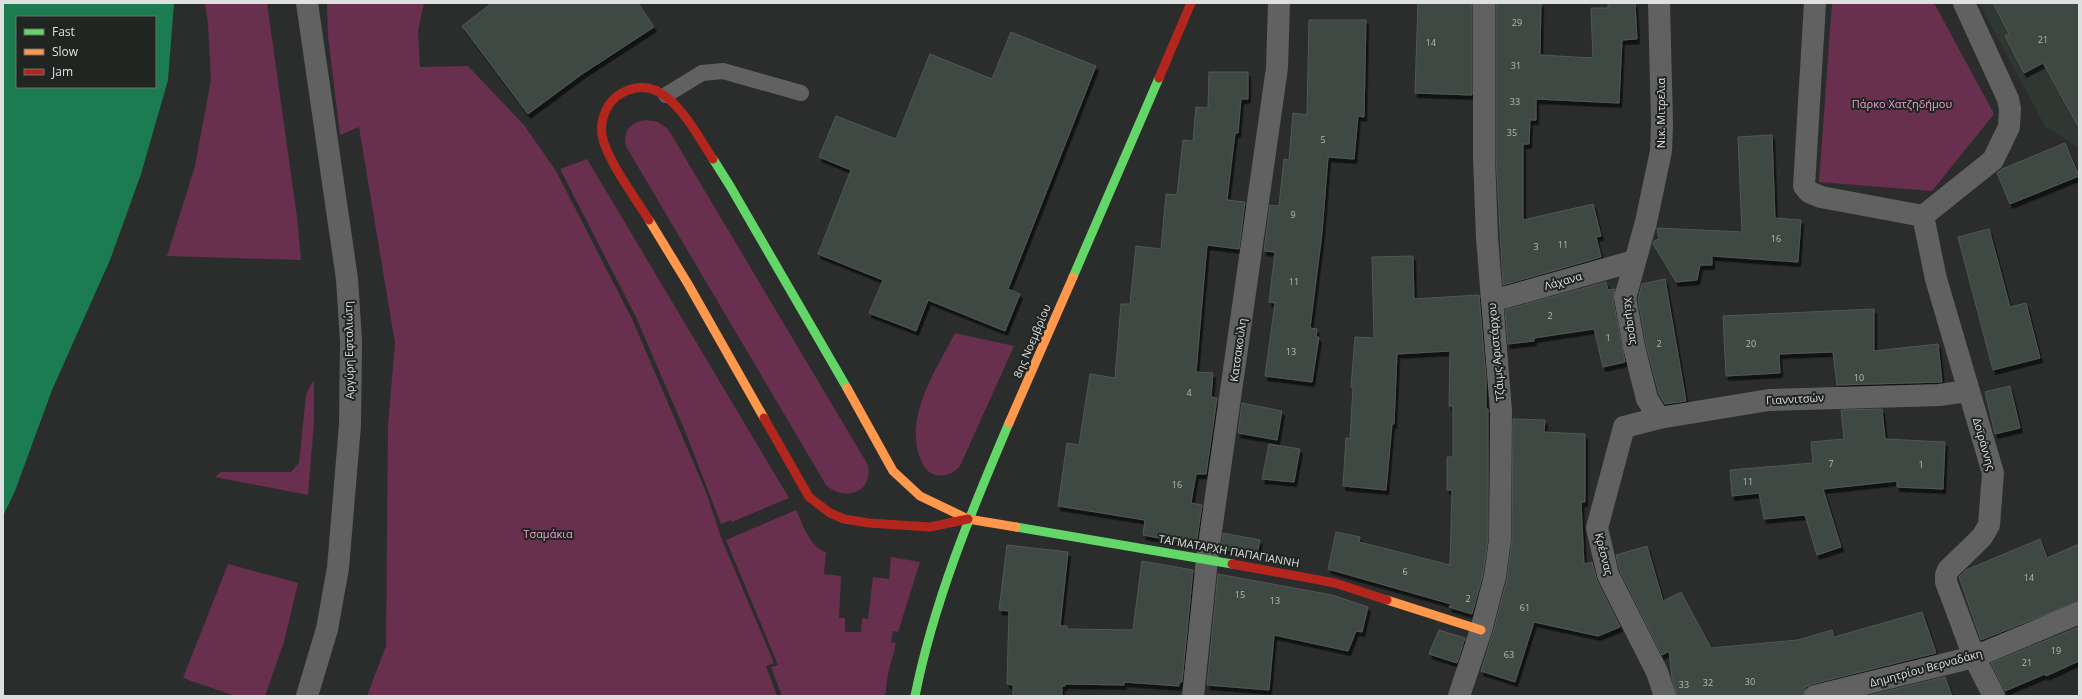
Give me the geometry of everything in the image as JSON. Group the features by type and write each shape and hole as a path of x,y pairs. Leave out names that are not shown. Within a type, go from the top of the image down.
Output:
{"street":[{"name":"Αργύρη Εφταλιώτη","path":"307,3 346,271 351,341 350,425 338,568 327,629 307,696"},
{"name":"8ης Νοεμβρίου","path":"915,696 925,647 968,519 1191,3"},
{"name":"Κατσακούλη","path":"1193,696 1207,559 1277,68 1279,3"},
{"name":"Τζάιμς Αριστάρχου","path":"1459,696 1481,630 1495,576 1500,539 1501,411 1492,301 1484,157 1484,3"},
{"name":"Νικ. Μιτρελια","path":"1646,222 1661,151 1662,124 1658,3"},
{"path":"1815,3 1804,186 1809,192 1821,197 1923,216 1993,160 2009,127 2010,109 2008,99 1964,3"},
{"path":"641,87 655,89 666,95 689,123 730,186 817,335 893,471 920,496 968,519 930,527 868,523 844,519 830,513 809,497 688,284 608,153 602,136 604,113 615,98 626,91 641,87"},
{"name":"Δοϊράννης","path":"1923,216 1936,279 1993,473 1991,513 1987,531 1948,570 1945,578 1947,589 1974,657 1994,696"},
{"name":"Χείμαρας","path":"1646,222 1625,298 1634,347 1648,399 1659,418"},
{"name":"Λάχανα","path":"1492,301 1634,261"},
{"name":"Γιαννιτσών","path":"1624,427 1659,418 1770,400 1939,395 1968,391"},
{"name":"Κρέσνας","path":"1624,427 1597,528 1608,575 1657,672 1665,696"},
{"name":"ΤΑΓΜΑΤΑΡΧΗ ΠΑΠΑΓΙΑΝΝΗ","path":"968,519 1207,559 1334,584 1481,630"},
{"name":"Δημητρίου Βερναδάκη","path":"1816,696 1974,657 2079,613"}],"lane":[{"path":"666,95 702,73 723,71 800,93"}],"shaded area":[{"path":"3,3 174,3 168,80 141,174 110,260 52,390 15,491 3,516"},
{"path":"1979,3 2079,3 2079,148 2045,126"}],"green space":[{"path":"205,3 267,3 297,217 301,260 167,256 195,166 211,80 208,24"},
{"name":"Τσαμάκια","path":"327,3 424,3 418,30 420,67 468,66 524,125 556,171 632,319 706,492 722,540 774,663 766,666 777,696 367,696 386,646 388,425 395,343 359,127 340,135 328,36"},
{"name":"Πάρκο Χατζηδήμου","path":"1832,3 1934,3 1994,114 1932,191 1819,182"},
{"path":"646,120 658,122 668,129 868,465 866,482 862,488 856,492 849,494 841,493 826,485 627,148 625,137 628,129 635,123"},
{"path":"587,159 789,498 732,522 731,520 721,524 685,431 636,317 560,169"},
{"path":"955,333 1014,346 960,466 954,471 941,476 928,471 920,458 916,439 916,423 925,392"},
{"path":"314,380 314,423 308,495 215,477 221,472 291,472 299,463 306,394"},
{"path":"796,510 811,541 820,550 826,552 824,574 841,576 839,618 845,618 845,632 861,632 862,618 868,619 873,577 889,579 891,557 920,562 898,632 893,631 891,642 896,643 888,674 885,696 782,696 771,667 778,665 726,540"},
{"path":"228,564 298,583 284,642 265,696 235,696 183,678"}],"building":[{"path":"492,3 638,3 654,27 582,74 528,114 462,26"},
{"path":"1418,3 1472,3 1472,95 1415,93"},
{"path":"1496,3 1541,3 1540,55 1593,58 1591,8 1608,8 1608,3 1635,3 1637,39 1622,40 1619,103 1536,99 1536,120 1530,120 1529,144 1523,144 1523,220 1593,204 1601,236 1596,237 1601,257 1503,285 1496,157"},
{"path":"1993,3 2079,3 2079,128 2043,63 2024,73 2005,36 2009,34"},
{"path":"1309,20 1366,20 1364,117 1358,116 1354,159 1328,157 1322,233 1310,328 1317,329 1316,337 1319,337 1312,382 1265,376 1275,303 1269,302 1275,252 1264,251 1270,205 1279,206 1284,159 1289,160 1293,113 1307,115"},
{"path":"1011,32 1096,66 1008,289 1020,294 1005,331 928,300 916,331 869,313 883,280 818,254 851,170 819,157 836,116 896,139 930,54 992,79"},
{"path":"1209,72 1248,72 1248,99 1241,99 1238,133 1235,133 1227,200 1245,202 1239,249 1207,245 1196,372 1213,373 1211,397 1217,398 1206,474 1196,474 1191,503 1202,505 1196,545 1143,535 1145,520 1058,506 1067,443 1079,445 1090,374 1115,378 1121,304 1130,304 1136,246 1161,249 1166,194 1177,195 1183,140 1193,141 1196,107 1208,108"},
{"path":"1772,135 1775,218 1801,220 1798,262 1712,256 1712,265 1700,265 1697,280 1676,282 1653,244 1654,241 1659,239 1657,228 1742,232 1738,137"},
{"path":"2065,143 2079,176 2010,204 1997,173 2002,169"},
{"path":"1989,229 2010,307 2026,303 2040,358 1993,370 1958,237"},
{"path":"1413,256 1414,299 1479,295 1486,379 1486,409 1488,409 1488,538 1483,574 1472,614 1449,607 1451,604 1328,569 1336,532 1360,537 1359,542 1450,565 1452,490 1447,490 1447,457 1453,457 1453,406 1449,406 1450,351 1397,354 1394,424 1392,424 1386,490 1343,486 1346,438 1350,439 1353,387 1351,387 1355,337 1374,338 1372,257"},
{"path":"1665,279 1686,401 1665,404 1659,394 1646,344 1638,299 1642,284"},
{"path":"1606,282 1608,290 1615,289 1613,300 1625,362 1603,367 1594,329 1534,338 1534,341 1508,344 1505,310"},
{"path":"1874,309 1874,351 1938,344 1942,382 1837,385 1833,352 1779,354 1780,373 1726,376 1723,316"},
{"path":"2010,386 2020,428 1995,434 1985,392"},
{"path":"1242,403 1282,411 1277,440 1238,433"},
{"path":"1882,409 1885,439 1945,442 1943,489 1897,487 1897,481 1823,489 1841,547 1817,555 1805,515 1764,519 1759,493 1732,496 1730,470 1813,463 1811,442 1844,439 1841,410"},
{"path":"1513,419 1545,420 1544,432 1585,434 1585,502 1581,502 1584,564 1592,562 1597,581 1620,627 1598,636 1534,622 1515,682 1481,671 1493,633 1507,579 1512,541"},
{"path":"1269,444 1300,449 1294,482 1262,479"},
{"path":"1223,533 1260,540 1257,555 1221,549"},
{"path":"2040,539 2047,558 2079,544 2079,601 1981,640 1959,577 1966,570"},
{"path":"1007,545 1068,552 1060,626 1067,626 1067,629 1133,630 1142,561 1193,570 1182,682 1179,682 1179,686 1124,682 1124,685 1065,684 1065,686 1062,686 1062,696 1013,696 1013,685 1007,684 1009,611 999,610"},
{"path":"1647,546 1663,601 1681,592 1711,648 1798,640 1832,630 1834,637 1922,612 1936,653 1812,684 1806,687 1803,696 1677,696 1672,678 1669,651 1662,655 1620,571 1616,555"},
{"path":"1218,574 1332,595 1368,607 1362,632 1356,631 1348,651 1274,635 1269,690 1207,685"},
{"path":"2079,627 2079,661 2046,676 2045,674 2005,691 1991,663"},
{"path":"1439,630 1465,638 1457,663 1429,654"},
{"path":"1945,677 1952,696 1867,696"}],"traffic: fast":[{"path":"1073,277 1159,78"},
{"path":"713,159 847,388"},
{"path":"915,696 932,626 943,591 968,523 1009,423"},
{"path":"1016,527 1232,564"}],"traffic: slow":[{"path":"649,220 688,284 764,418"},
{"path":"1009,423 1073,277"},
{"path":"847,388 893,471 920,496 968,519 1016,527"},
{"path":"1387,600 1481,630"}],"traffic: jam":[{"path":"1159,78 1191,3"},
{"path":"649,220 615,167 602,135 604,114 616,97 633,89 648,88 661,94 674,104 685,117 713,159"},
{"path":"764,418 809,497 830,513 844,519 869,523 930,527 968,519"},
{"path":"1232,564 1335,583 1387,600"}]}
